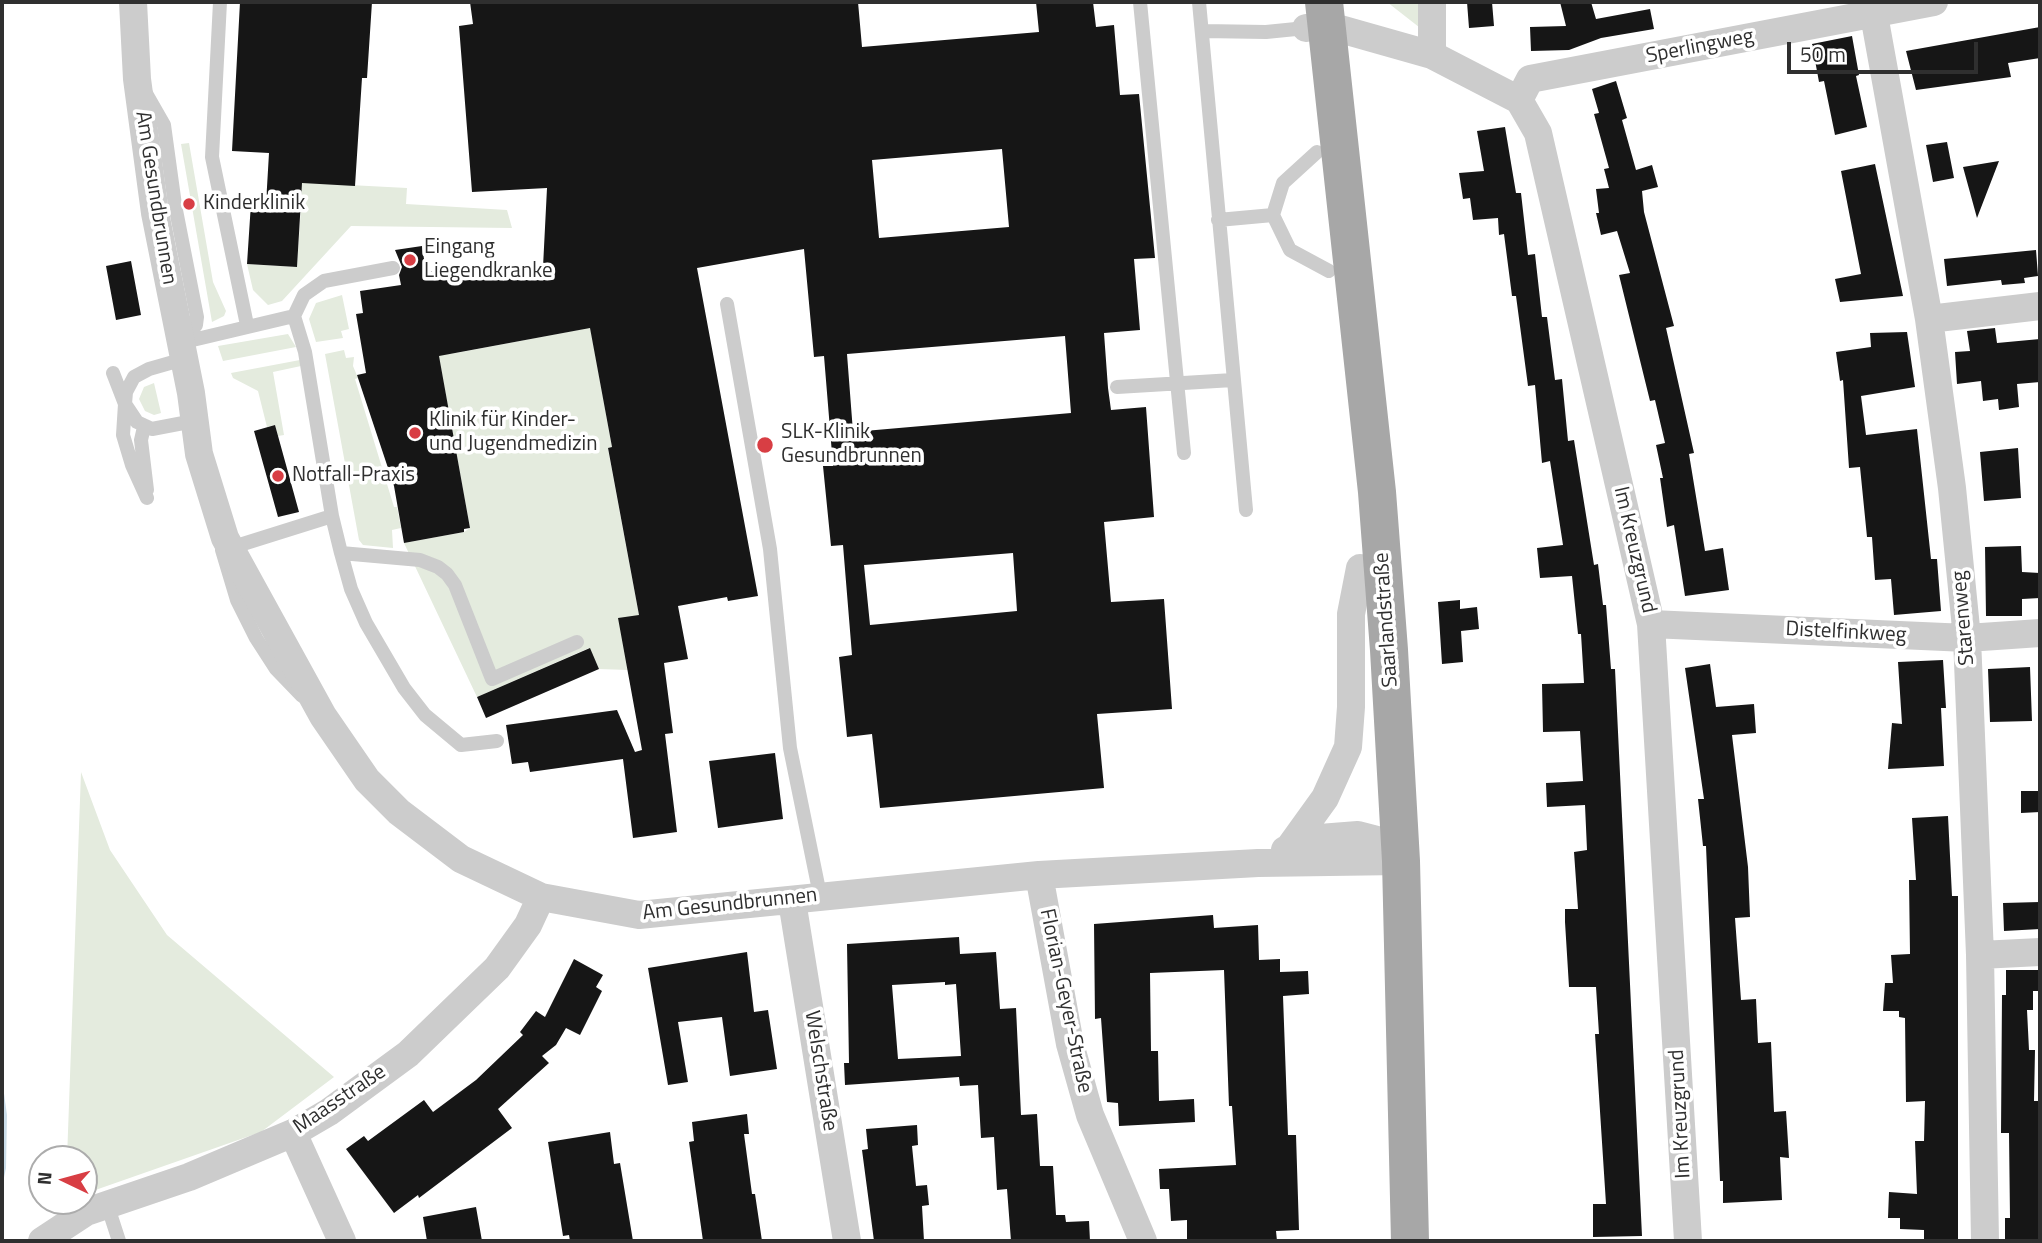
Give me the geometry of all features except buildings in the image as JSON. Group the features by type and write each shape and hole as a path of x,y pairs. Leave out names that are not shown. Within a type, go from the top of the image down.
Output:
{"main road":[{"name":"Saarlandstraße","path":"1315,14 1317,152 1360,568 1384,853 1410,1241"},
{"name":"Saarlandstraße","path":"1315,14 1377,492 1384,853 1387,1241"}],"street":[{"name":"Am Gesundbrunnen","path":"132,2 137,79 155,213 191,393 199,420 216,448 238,546 260,599 323,716 367,780 399,812 461,859 541,897 625,915 792,901 820,895 1039,875 1384,853"},
{"path":"1432,2 1432,55"},
{"name":"Sperlingweg","path":"1519,100 1530,79 1874,8 1934,2"},
{"name":"Starenweg","path":"1874,8 1929,319 1952,488 1967,638 1980,955 1985,1241"},
{"path":"1315,14 1432,55 1519,100"},
{"name":"Im Kreuzgrund","path":"1519,100 1538,133 1547,167 1651,624 1688,1241"},
{"path":"1929,319 2040,306"},
{"name":"Am Gesundbrunnen","path":"199,420 199,454 216,514 238,546"},
{"name":"Am Gesundbrunnen","path":"1289,848 1325,798 1348,747 1351,614 1360,568"},
{"name":"Distelfinkweg","path":"1651,624 1967,638 2040,633"},
{"name":"Am Gesundbrunnen","path":"1258,863 1307,839 1358,835 1384,853"},
{"name":"Florian-Geyer-Straße","path":"1039,875 1070,1044 1090,1115 1143,1241"},
{"name":"Maasstraße","path":"42,1241 74,1231 107,1204 189,1177 293,1133 329,1112 408,1054 497,968 528,925 541,897"},
{"name":"Welschstraße","path":"792,901 847,1241"},
{"path":"1980,955 2040,953"},
{"path":"293,1133 342,1241"}],"lane":[{"path":"220,2 212,158 247,325"},
{"path":"1140,2 1184,453"},
{"path":"1199,2 1246,510"},
{"path":"1203,32 1266,32 1315,14"},
{"path":"1317,152 1283,183 1273,215 1290,250 1329,271"},
{"path":"1218,220 1273,215"},
{"path":"393,268 324,281 304,295 294,316 305,352 332,516 351,589 372,634 404,688 425,715 461,745 497,741"},
{"path":"727,304 770,549 790,748 820,895"},
{"path":"144,427 141,440 147,498 132,465 123,435 126,392 134,377 182,351 247,325 294,316"},
{"path":"113,373 130,416 144,427 156,429 199,420"},
{"path":"1116,387 1233,380"},
{"path":"216,514 227,574 246,618 276,668 323,716"},
{"path":"238,546 332,516"},
{"path":"341,553 420,560 438,567 456,585 492,679 577,642"},
{"path":"107,1204 119,1241"}],"shaded area":[{"path":"1387,2 1425,2 1424,31"},
{"path":"189,143 213,282 226,311 224,316 212,322 181,144"},
{"path":"292,182 407,188 406,204 507,210 512,228 351,226 282,301 268,305 253,290 247,264 297,267 301,207"},
{"path":"342,295 349,329 341,331 343,338 316,342 309,319 316,303"},
{"path":"589,321 612,447 608,449 639,615 628,670 599,669 589,648 477,697 404,543 464,532 470,528 440,363 430,349 446,354 456,353 583,329"},
{"path":"288,334 296,347 223,361 218,346"},
{"path":"344,350 346,358 354,357 353,366 358,378 355,379 394,507 397,507 401,528 392,530 393,548 363,545 359,540 325,354"},
{"path":"300,360 301,366 273,372 284,435 278,436 275,425 267,427 258,391 233,378 231,373"},
{"path":"154,383 161,413 154,415 145,411 139,399 144,387"},
{"path":"81,772 110,850 167,935 334,1077 261,1132 98,1189 98,1145 68,1145"}],"water":[{"path":"2,1079 7,1115 6,1168 2,1187"}],"place":[{"name":"Kinderklinik","path":"189,204"},
{"name":"Eingang Liegendkranke","path":"410,260"},
{"name":"Klinik für Kinder- und Jugendmedizin","path":"415,433"},
{"name":"SLK-Klinik Gesundbrunnen","path":"765,445"},
{"name":"Notfall-Praxis","path":"278,476"}]}
